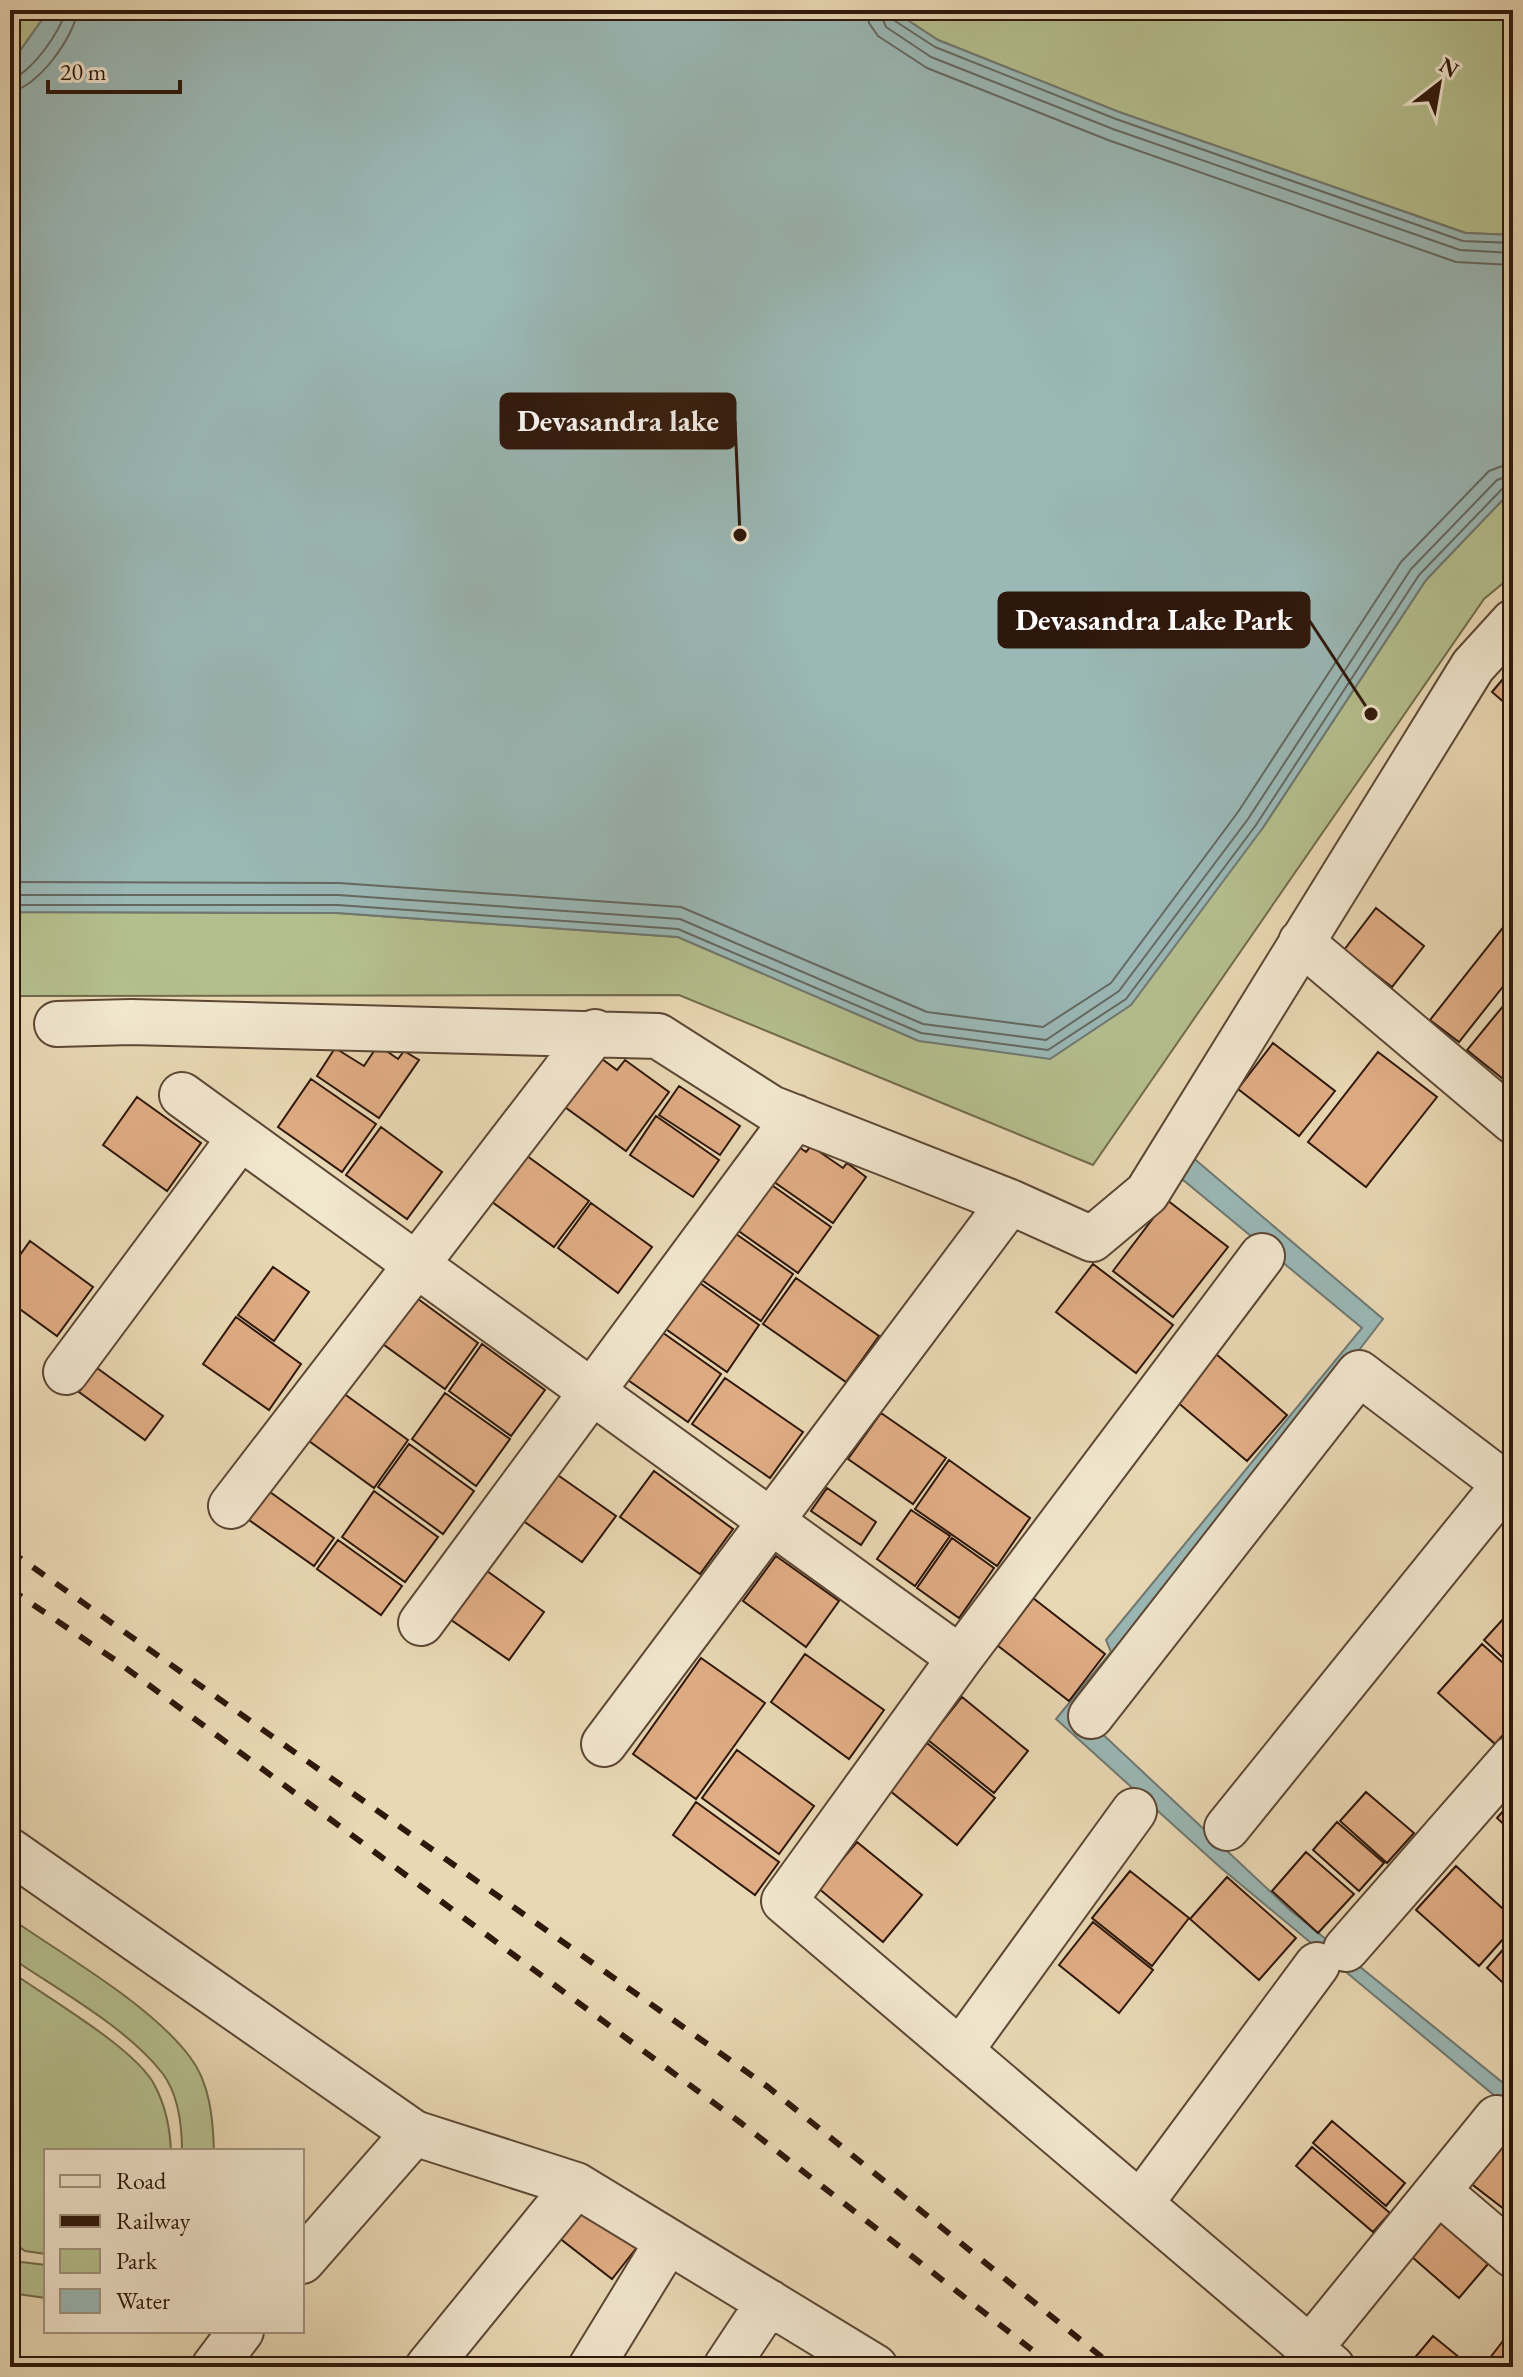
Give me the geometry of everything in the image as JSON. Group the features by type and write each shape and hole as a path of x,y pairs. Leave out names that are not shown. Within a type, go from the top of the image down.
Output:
{"street":[{"path":"57,1024 131,1022 658,1036 771,1108 1010,1202 1092,1239 1147,1193 1473,666 1513,622"},
{"path":"1301,942 1511,1116"},
{"path":"231,1506 595,1032"},
{"path":"182,1095 960,1658"},
{"path":"421,1623 795,1117"},
{"path":"66,1372 240,1138"},
{"path":"604,1744 1010,1202"},
{"path":"1262,1256 960,1658 784,1901 1321,2358 1438,2191 1497,2118"},
{"path":"1091,1716 1359,1373 1509,1487 1227,1828"},
{"path":"1140,2204 1331,1957 1513,1758"},
{"path":"960,2051 1134,1811"},
{"path":"10,1851 414,2133 576,2185 769,2302 820,2355 875,2367"},
{"path":"304,2259 414,2133"},
{"path":"428,2367 576,2185"},
{"path":"1438,2191 1513,2255"},
{"path":"591,2367 668,2241"},
{"path":"726,2367 769,2302"},
{"path":"214,2367 240,2333"}],"green space":[{"path":"10,10 49,10 10,65"},
{"path":"892,10 1513,10 1513,235 1466,233 1119,112 938,40"},
{"path":"1513,489 1513,575 1484,599 1093,1165 679,995 10,996 10,912 337,913 678,937 919,1041 1262,829 1426,580"},
{"path":"10,1918 106,1982 153,2018 197,2067 211,2114 214,2149 182,2149 180,2121 173,2092 148,2057 112,2025 10,1957"},
{"path":"10,1971 111,2040 145,2072 162,2102 171,2149 44,2149 44,2254 25,2251 10,2240"},
{"path":"10,2254 21,2262 44,2265 44,2298 10,2293"}],"water":[{"path":"49,10 892,10 938,40 1119,112 1465,233 1513,235 1513,489 1426,580 1262,829 1131,1005 1050,1059 919,1041 678,937 338,913 10,912 10,65"},
{"path":"1191,1156 1383,1319 1080,1713 1290,1910 1513,2091 1513,2111 1221,1868 1056,1719 1111,1652 1106,1640 1362,1328 1176,1174"}],"building":[{"path":"1513,667 1513,710 1492,692"},
{"path":"1376,908 1424,946 1392,987 1344,950"},
{"path":"1513,915 1513,974 1459,1042 1430,1020"},
{"path":"1513,994 1513,1087 1467,1050"},
{"path":"1273,1043 1335,1091 1299,1136 1238,1089"},
{"path":"378,1045 398,1059 404,1051 419,1060 379,1118 317,1076 335,1048 364,1066"},
{"path":"1378,1052 1437,1097 1366,1187 1308,1142"},
{"path":"598,1056 617,1070 625,1060 669,1092 626,1151 562,1105"},
{"path":"311,1079 376,1124 342,1172 278,1127"},
{"path":"679,1086 740,1126 720,1155 659,1115"},
{"path":"137,1097 201,1143 167,1191 103,1145"},
{"path":"656,1116 719,1160 693,1197 630,1155"},
{"path":"381,1127 442,1172 407,1219 346,1175"},
{"path":"792,1142 806,1152 811,1146 843,1168 847,1163 866,1177 833,1223 767,1177"},
{"path":"523,1153 589,1201 554,1247 488,1199"},
{"path":"766,1181 831,1227 798,1273 733,1227"},
{"path":"1167,1200 1228,1247 1173,1317 1113,1271"},
{"path":"591,1203 652,1247 618,1293 558,1248"},
{"path":"729,1229 793,1274 761,1321 696,1276"},
{"path":"30,1241 93,1287 57,1336 10,1302 10,1269"},
{"path":"1093,1264 1173,1325 1136,1373 1056,1312"},
{"path":"273,1267 309,1292 274,1341 238,1315"},
{"path":"693,1278 759,1325 727,1372 660,1325"},
{"path":"796,1278 879,1336 846,1382 763,1324"},
{"path":"414,1296 478,1343 445,1389 380,1342"},
{"path":"236,1317 301,1364 269,1410 203,1364"},
{"path":"659,1330 721,1374 688,1422 625,1378"},
{"path":"482,1344 545,1390 511,1436 449,1391"},
{"path":"1216,1354 1287,1415 1247,1461 1176,1401"},
{"path":"97,1368 163,1416 145,1440 79,1392"},
{"path":"725,1378 803,1432 770,1478 692,1424"},
{"path":"343,1393 408,1440 374,1488 309,1441"},
{"path":"445,1393 510,1439 476,1486 412,1439"},
{"path":"881,1413 946,1458 913,1504 848,1459"},
{"path":"409,1444 474,1491 443,1534 378,1487"},
{"path":"949,1460 1030,1518 997,1566 915,1509"},
{"path":"552,1471 616,1516 582,1562 519,1518"},
{"path":"654,1471 733,1529 700,1574 620,1517"},
{"path":"827,1488 876,1522 861,1545 811,1511"},
{"path":"374,1491 438,1537 405,1582 342,1537"},
{"path":"270,1492 334,1538 314,1566 249,1520"},
{"path":"911,1510 950,1536 915,1586 877,1559"},
{"path":"952,1538 994,1568 959,1618 917,1588"},
{"path":"338,1540 402,1586 381,1615 317,1569"},
{"path":"776,1556 839,1601 806,1647 743,1601"},
{"path":"480,1566 544,1612 509,1660 444,1615"},
{"path":"1033,1598 1105,1654 1069,1701 997,1645"},
{"path":"1513,1608 1513,1667 1484,1640"},
{"path":"1482,1644 1513,1672 1513,1724 1495,1744 1438,1693"},
{"path":"805,1654 884,1710 849,1759 771,1702"},
{"path":"701,1658 765,1703 696,1799 633,1754"},
{"path":"962,1697 1028,1751 994,1793 928,1740"},
{"path":"927,1743 995,1798 957,1845 889,1790"},
{"path":"737,1750 814,1806 779,1854 702,1798"},
{"path":"1366,1792 1414,1833 1387,1863 1340,1821"},
{"path":"1513,1800 1513,1833 1497,1818"},
{"path":"696,1802 779,1862 755,1895 673,1835"},
{"path":"1337,1822 1384,1863 1359,1891 1313,1850"},
{"path":"857,1842 922,1895 883,1942 818,1888"},
{"path":"1306,1852 1354,1894 1318,1933 1272,1891"},
{"path":"1456,1866 1513,1918 1513,1928 1479,1966 1416,1910"},
{"path":"1130,1871 1189,1918 1152,1966 1092,1918"},
{"path":"1227,1877 1296,1938 1259,1980 1190,1919"},
{"path":"1093,1922 1153,1970 1119,2013 1059,1965"},
{"path":"1513,1938 1513,1992 1487,1968"},
{"path":"1332,2121 1405,2183 1386,2206 1313,2143"},
{"path":"1513,2127 1513,2216 1469,2182"},
{"path":"1312,2147 1390,2213 1373,2232 1296,2166"},
{"path":"575,2197 638,2246 612,2279 549,2230"},
{"path":"1441,2223 1488,2264 1459,2298 1412,2257"},
{"path":"1513,2328 1513,2367 1483,2367"},
{"path":"1433,2336 1471,2367 1407,2367"}],"railway":[{"path":"10,1551 768,2087 1114,2367"},
{"path":"10,1589 115,1660 741,2123 1054,2367"}],"place":[{"name":"Devasandra lake","path":"740,535"},
{"name":"Devasandra Lake Park","path":"1371,714"}]}
